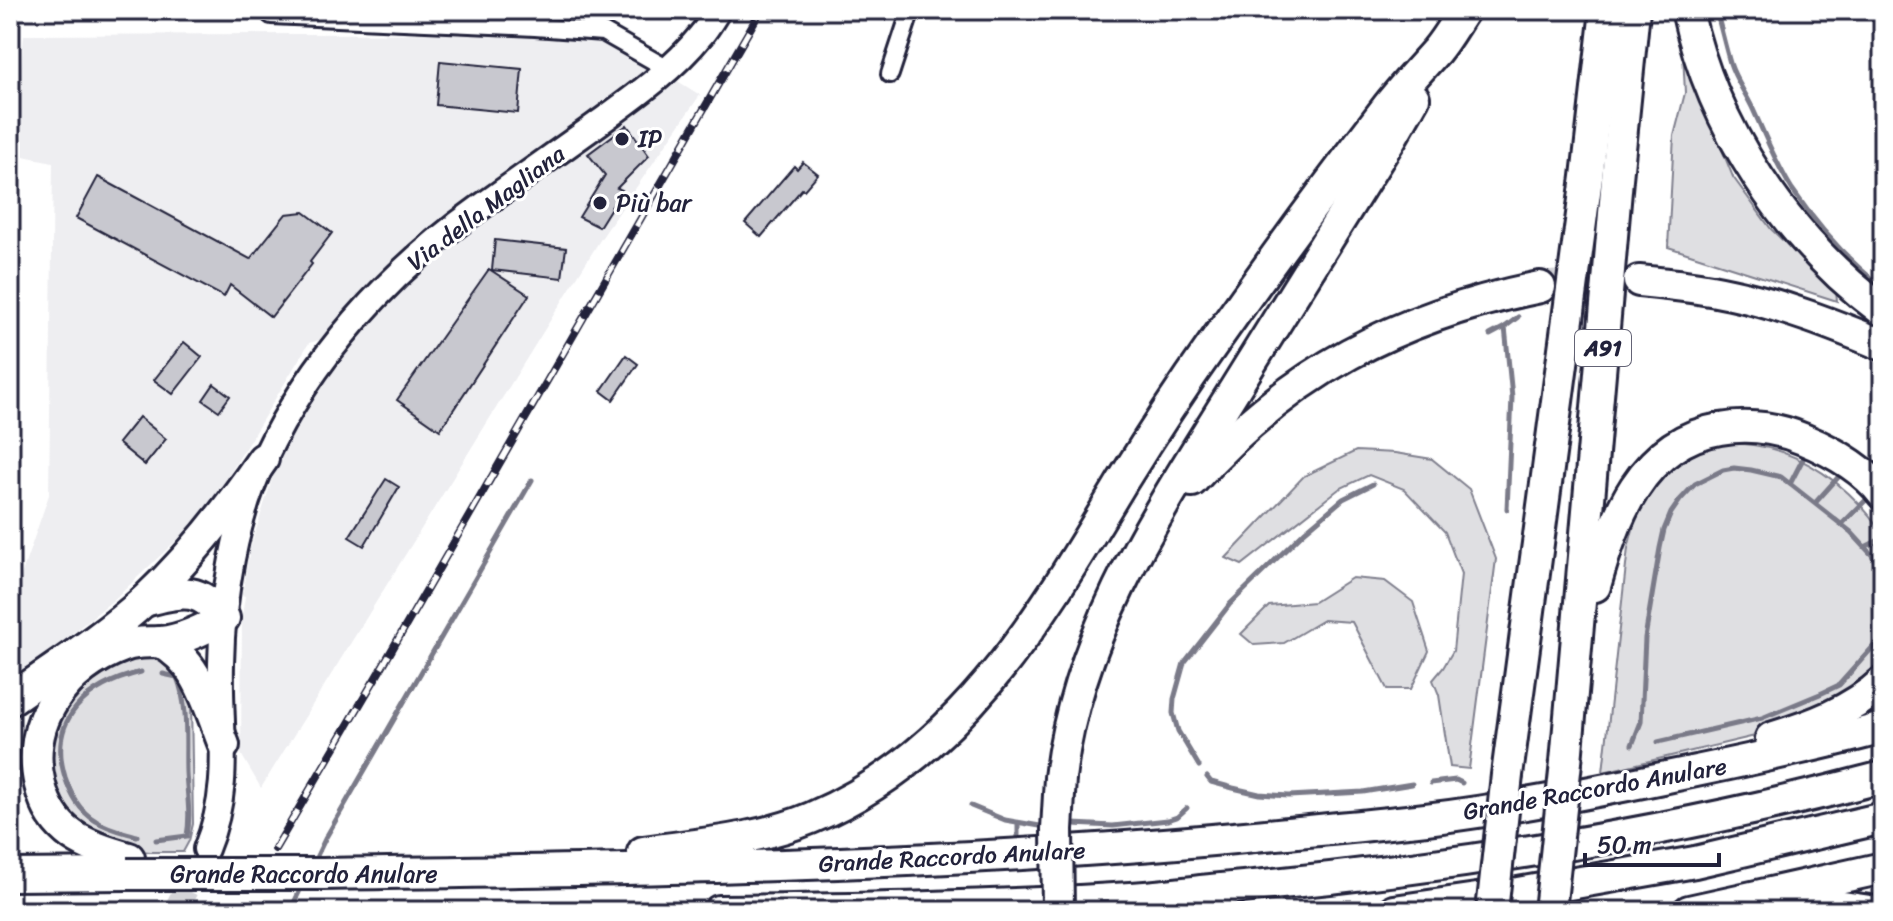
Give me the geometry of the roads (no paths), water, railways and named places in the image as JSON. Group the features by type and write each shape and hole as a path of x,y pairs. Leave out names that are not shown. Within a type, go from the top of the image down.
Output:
{"highway":[{"path":"1058,911 1057,829 1067,734 1080,681 1124,573 1391,138 1438,49 1464,10"},
{"name":"A91","path":"1492,911 1606,10"},
{"name":"A91","path":"1550,911 1574,686 1634,10"},
{"path":"1687,10 1703,68 1716,100 1759,179 1783,213 1818,252 1883,311"},
{"path":"488,872 729,840 791,825 825,812 870,788 933,741 969,706 1005,663 1070,567 1163,417 1232,317 1389,104 1438,49"},
{"path":"1639,281 1705,289 1766,302 1883,345"},
{"path":"1124,573 1195,478 1253,421 1309,377 1354,350 1431,317 1478,301 1540,287"},
{"path":"1574,686 1593,594 1619,514 1635,485 1649,468 1680,442 1700,433 1728,427 1777,430 1796,435 1832,453 1868,478 1883,494"},
{"path":"10,700 144,601 200,543 263,459"},
{"path":"128,866 84,844 55,819 41,789 36,752 47,711 60,690 84,668 136,642 160,642 200,631 224,618 213,605 196,594 175,594 144,601"},
{"path":"160,642 180,654 188,664 201,687 224,745"},
{"path":"1599,791 1809,726 1849,707 1883,682"},
{"name":"Grande Raccordo Anulare","path":"128,866 238,875 488,872 813,864 1144,846 1428,819 1599,791 1766,757 1883,728"},
{"name":"Grande Raccordo Anulare","path":"719,911 927,908 1132,898 1333,878 1532,852 1633,834 1883,777"},
{"path":"1394,911 1695,862 1883,818"},
{"path":"10,875 128,866"},
{"path":"1689,911 1883,868"},
{"path":"1783,911 1836,906 1870,911"}],"main road":[{"name":"Via della Magliana","path":"206,849 215,826 224,774 220,677 224,618 239,531 263,459 295,403 331,349 381,291 458,223 634,97 668,69 702,35 718,10"}],"street":[{"path":"271,10 271,15 535,18 603,32 668,69"},
{"path":"890,74 911,10"}],"waterway":[{"path":"1716,10 1732,69 1792,189 1834,242 1883,288"},
{"path":"1490,335 1518,317"},
{"path":"1505,327 1512,397 1507,509"},
{"path":"1790,484 1807,451"},
{"path":"1632,745 1641,722 1645,638 1664,530 1671,513 1695,484 1734,468 1781,477 1851,532 1872,555 1883,578"},
{"path":"1815,503 1842,473"},
{"path":"313,864 532,480"},
{"path":"1199,766 1178,731 1173,713 1184,663 1230,604 1304,532 1343,499 1373,484"},
{"path":"1842,524 1868,498"},
{"path":"1865,547 1883,538"},
{"path":"1658,742 1762,718 1839,685 1883,633"},
{"path":"137,836 106,826 85,812 70,790 61,756 67,721 76,707 104,686 141,672"},
{"path":"156,840 187,836 189,820 183,700 177,677 163,674"},
{"path":"1207,777 1211,782 1233,788 1289,796 1363,792 1412,784"},
{"path":"1431,783 1456,780 1462,783"},
{"path":"971,806 1005,820 1040,826"},
{"path":"1073,824 1113,826 1168,820 1187,808"},
{"path":"1018,823 1018,840"},
{"path":"290,911 303,884"}],"tunnel":[{"path":"1540,287 1639,281"},
{"path":"175,911 200,862"}],"railway":[{"path":"275,849 761,10"}],"place":[{"name":"IP","path":"622,139"},
{"name":"Più bar","path":"600,203"}]}
